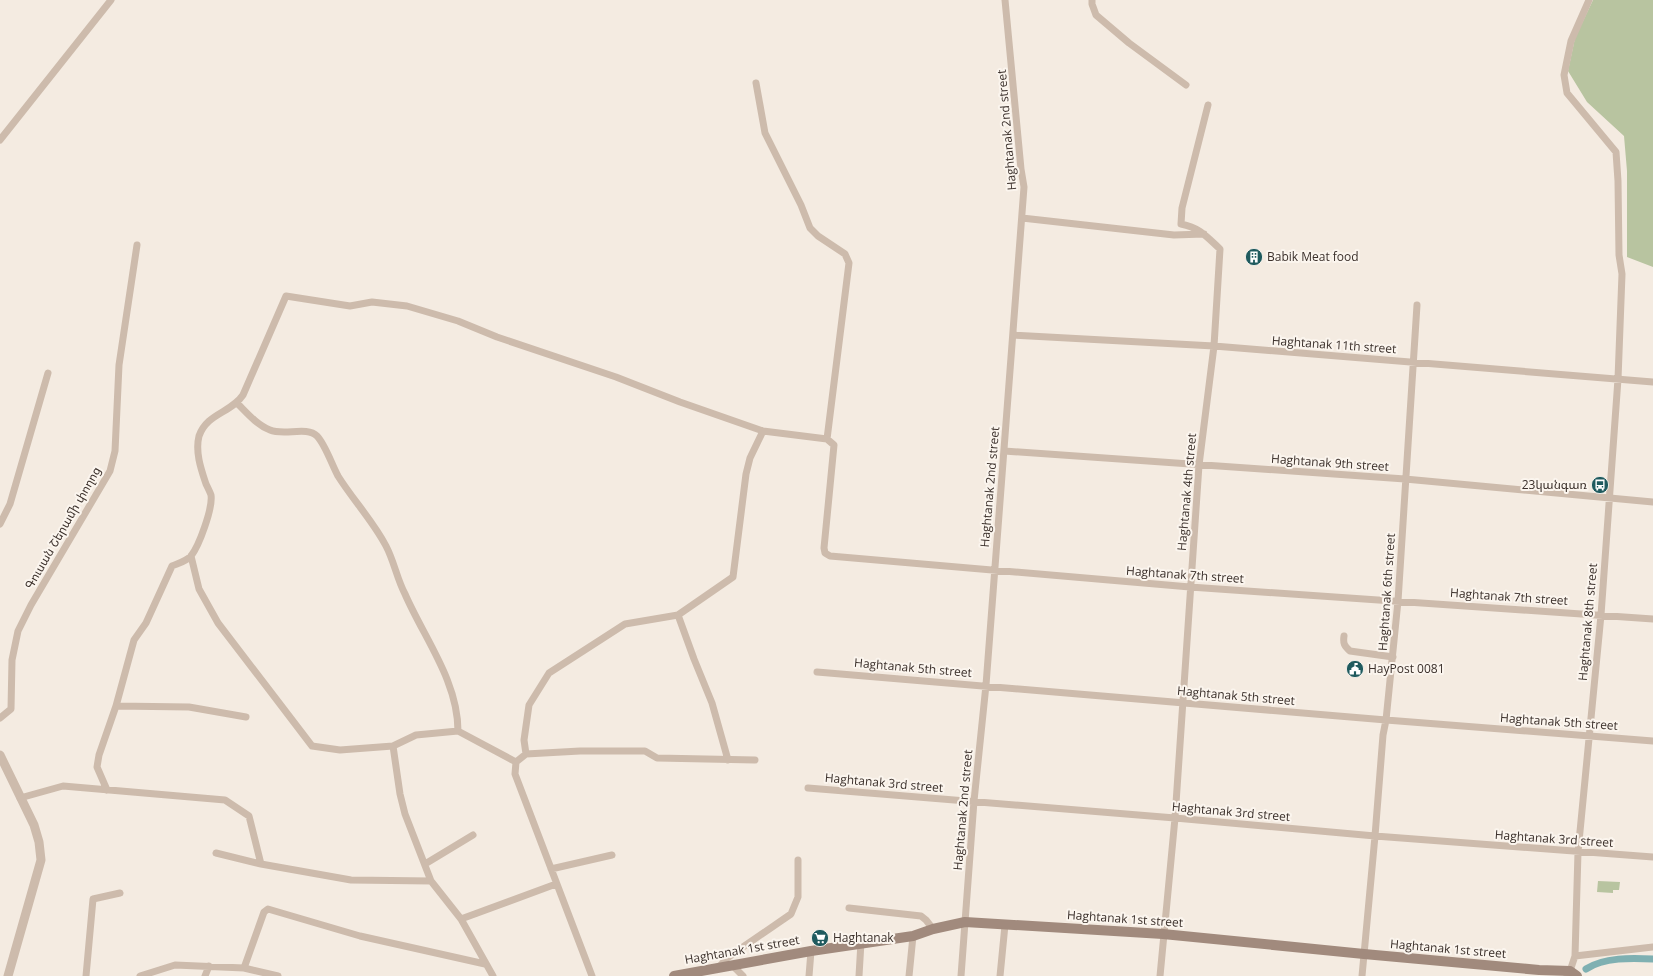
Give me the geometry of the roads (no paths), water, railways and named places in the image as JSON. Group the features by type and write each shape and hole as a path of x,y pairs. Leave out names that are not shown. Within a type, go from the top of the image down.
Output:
{"main road":[{"name":"Haghtanak 1st street","path":"674,976 861,942 913,936 933,929 965,922 1163,934 1538,973 1571,974"}],"street":[{"path":"0,140 111,0"},
{"name":"Haghtanak 2nd street","path":"961,976 974,801 986,685 1024,187 1005,0"},
{"path":"1092,0 1096,15 1129,44 1186,85"},
{"name":"Haghtanak 8th street","path":"1571,974 1575,956 1578,852 1601,615 1618,379 1622,274 1619,255 1616,152 1567,93 1564,75 1571,41 1589,0"},
{"path":"106,790 97,767 99,755 116,706 134,640 146,624 172,566 184,562 191,556 199,542 209,512 211,496 197,450 199,437 203,427 211,418 237,403 245,390 286,296 350,306 372,302 407,306 458,321 497,337 616,377 680,402 763,431 827,439 849,263 845,254 818,236 810,228 801,205 765,132 756,83"},
{"name":"Haghtanak 4th street","path":"1160,976 1175,818 1199,466 1214,346 1220,249 1193,226 1181,224 1182,208 1208,105"},
{"path":"1022,218 1174,235 1204,234"},
{"name":"Գուսան Շերամի փողոց","path":"0,718 11,709 12,660 18,631 31,605 110,471 115,451 119,365 137,246"},
{"name":"Haghtanak 6th street","path":"1362,976 1383,735 1386,720 1398,601 1417,305"},
{"name":"Haghtanak 11th street","path":"1013,335 1214,346 1653,382"},
{"path":"0,524 10,504 48,373"},
{"path":"237,403 257,421 271,430 285,433 309,432 316,436 322,443 330,462 339,477 386,546 404,594 435,653 452,693 458,717 458,731"},
{"path":"526,754 524,740 529,705 549,673 625,624 678,615 733,577 746,474 750,458 763,431"},
{"name":"Haghtanak 7th street","path":"827,439 834,445 824,548 825,553 830,556 1190,587 1653,619"},
{"name":"Haghtanak 9th street","path":"1004,451 1199,466 1405,479 1653,502"},
{"path":"191,556 199,589 218,623 312,746 340,750 392,746 416,735 458,731 516,762"},
{"path":"678,615 712,703 728,760"},
{"path":"1344,636 1343,642 1345,647 1350,650 1392,657"},
{"name":"Haghtanak 5th street","path":"816,672 1653,741"},
{"path":"116,706 190,706 246,717"},
{"path":"392,746 401,801 431,881 461,919 493,976"},
{"path":"592,976 514,774 516,762 526,754 580,751 645,751 656,758 755,760"},
{"path":"0,756 34,825 39,842 41,860 8,976"},
{"path":"20,798 63,786 225,800 249,816 261,864"},
{"name":"Haghtanak 3rd street","path":"808,788 1375,836 1653,857"},
{"path":"425,864 473,835"},
{"path":"216,853 261,864 351,880 431,881"},
{"path":"551,868 612,854"},
{"path":"719,967 727,958 791,914 798,897 798,860"},
{"path":"461,919 556,884"},
{"path":"86,976 93,899 120,894"},
{"path":"849,908 921,916 933,929"},
{"path":"244,968 264,912 268,909 360,936 485,964"},
{"path":"1000,976 1005,925"},
{"path":"909,976 913,936"},
{"path":"859,976 861,942"},
{"path":"1575,956 1652,946"},
{"path":"809,976 811,951"},
{"path":"140,976 175,965 244,968 278,976"},
{"path":"732,965 743,976"},
{"path":"205,976 208,966"}],"waterway":[{"path":"1586,969 1593,965 1610,960 1653,959"}],"place":[{"name":"Babik Meat food","path":"1254,257"},
{"name":"23կանգառ","path":"1600,485"},
{"name":"HayPost 0081","path":"1355,669"},
{"name":"Haghtanak","path":"820,938"}]}
